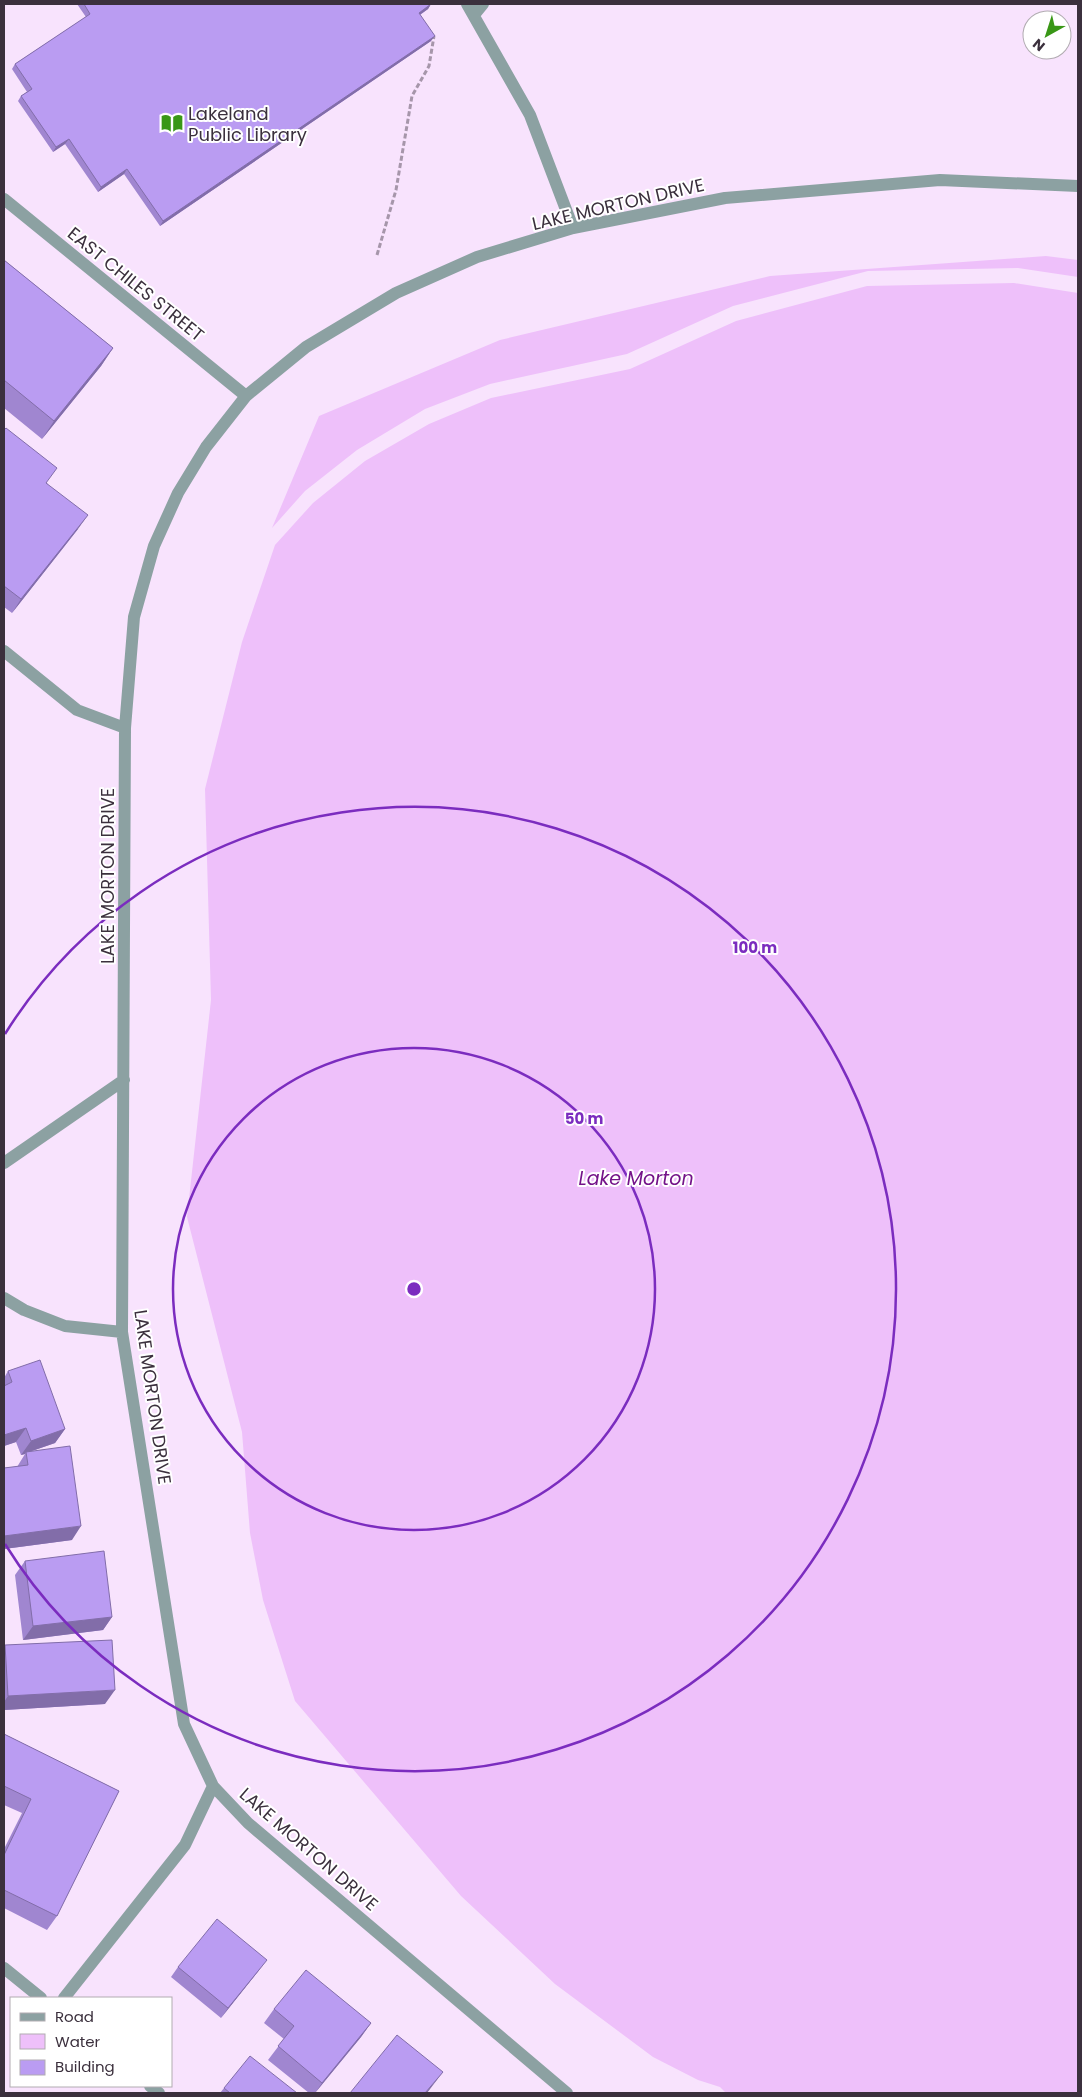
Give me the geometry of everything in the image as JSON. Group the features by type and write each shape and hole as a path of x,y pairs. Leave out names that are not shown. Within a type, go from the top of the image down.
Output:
{"street":[{"path":"467,4 530,114 573,228"},
{"path":"474,15 483,4"},
{"name":"LAKE MORTON DRIVE","path":"567,2093 248,1823 213,1786 184,1724 122,1332 125,728 134,617 154,546 183,485 206,448 246,396 306,347 396,293 477,257 573,228 726,198 940,180 1078,186"},
{"name":"EAST CHILES STREET","path":"4,199 246,396"},
{"path":"4,651 77,710 125,728"},
{"path":"4,1163 124,1080"},
{"path":"4,1298 24,1310 66,1326 122,1332"},
{"path":"65,1997 185,1845 213,1786"},
{"path":"4,1968 40,1997"}],"path":[{"path":"377,255 396,190 412,96 430,66 434,36"}],"water":[{"path":"1046,256 1078,260 1078,277 1018,268 868,271 733,306 627,354 490,384 425,409 357,450 305,491 272,528 319,416 500,340 770,276"},
{"name":"Lake Morton","path":"1014,283 1078,293 1078,2093 726,2093 720,2087 698,2080 653,2057 555,1984 461,1896 295,1701 263,1600 250,1533 242,1432 187,1217 211,1000 205,789 242,642 275,545 313,503 365,461 429,424 491,398 630,369 736,321 867,286"}],"building":[{"name":"Lakeland Public Library","path":"84,4 431,4 419,13 435,36 163,221 127,169 101,187 69,139 56,147 21,96 32,89 15,64 90,14"},
{"path":"4,260 113,348 54,421 4,380"},
{"path":"6,428 57,468 46,483 88,515 21,599 4,586 4,430"},
{"path":"40,1360 65,1429 31,1441 26,1428 4,1435 4,1386 12,1382 8,1371"},
{"path":"70,1446 81,1526 4,1536 4,1468 28,1465 26,1452"},
{"path":"104,1551 112,1617 33,1626 25,1561"},
{"path":"112,1640 115,1690 8,1696 5,1645"},
{"path":"4,1734 119,1791 57,1916 4,1890 4,1855 31,1799 4,1786"},
{"path":"217,1919 267,1960 228,2008 178,1967"},
{"path":"306,1970 371,2023 322,2083 278,2046 294,2026 274,2009"},
{"path":"397,2035 443,2072 425,2093 350,2093"},
{"path":"250,2056 297,2093 230,2093 224,2088"}],"place":[{"name":"Lakeland Public Library","path":"172,123"}]}
